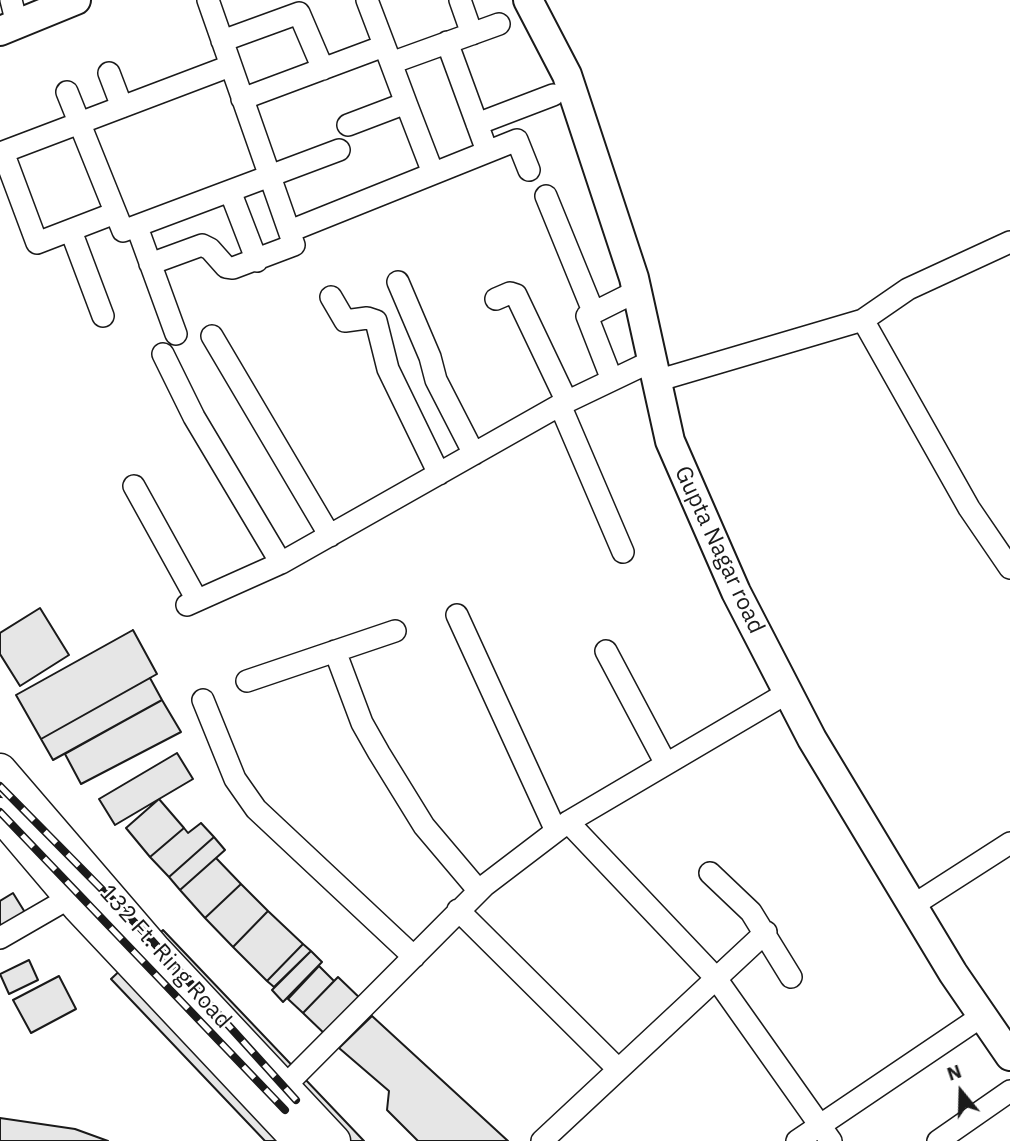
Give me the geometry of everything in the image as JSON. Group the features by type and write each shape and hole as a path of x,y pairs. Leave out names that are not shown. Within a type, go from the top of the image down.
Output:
{"main road":[{"name":"132 Ft. Ring Road","path":"0,770 154,949 334,1141"},
{"name":"132 Ft. Ring Road","path":"0,814 71,897 299,1141"}],"street":[{"path":"9,18 76,0"},
{"path":"150,264 202,245 211,248 226,267 233,268 294,245 208,0"},
{"path":"367,0 433,173"},
{"path":"460,0 472,34"},
{"name":"Gupta Nagar road","path":"528,0 567,75 636,291 670,441 736,592 811,739 912,906 1010,1056"},
{"path":"222,41 299,13 323,69"},
{"path":"242,99 323,69 447,43 499,24"},
{"path":"447,43 487,151"},
{"path":"115,213 40,243 34,241 3,152 230,65"},
{"path":"109,73 122,107"},
{"path":"67,92 123,231 339,150"},
{"path":"477,124 552,95"},
{"path":"348,125 406,103"},
{"path":"290,231 517,140 529,170"},
{"path":"230,191 257,261"},
{"path":"546,196 593,311"},
{"path":"137,227 177,334"},
{"path":"71,231 103,316"},
{"path":"134,486 192,602 281,563 563,403 612,380 863,320 908,289 1010,242"},
{"path":"398,282 430,357 436,380 474,454"},
{"path":"612,380 587,316 636,291"},
{"path":"496,299 510,293 516,295 623,552"},
{"path":"331,297 345,321 367,318 376,321 387,369 439,474"},
{"path":"863,320 969,508 1010,568"},
{"path":"212,336 330,536"},
{"path":"163,355 194,418 281,563"},
{"path":"457,615 562,826 715,977 826,1133"},
{"path":"247,681 395,631"},
{"path":"335,651 362,723 379,754 424,827 478,891"},
{"path":"606,651 666,764"},
{"path":"284,1087 478,891 562,826 788,693"},
{"path":"203,700 235,779 256,809 414,957"},
{"path":"912,906 1010,844"},
{"path":"710,873 751,912 791,976"},
{"path":"0,938 71,897"},
{"path":"458,910 618,1069"},
{"path":"542,1141 715,977 766,933"},
{"path":"797,1141 826,1133 982,1016"},
{"path":"938,1141 1010,1091"}],"building":[{"path":"40,608 69,655 20,686 0,654 0,633"},
{"path":"133,630 157,674 41,739 16,695"},
{"path":"150,678 162,700 53,760 41,739"},
{"path":"162,700 181,732 81,784 65,754"},
{"path":"177,753 193,779 115,825 99,799"},
{"path":"159,799 184,828 150,857 126,828"},
{"path":"201,823 214,837 169,877 150,857 184,828 188,833"},
{"path":"214,837 225,850 180,890 169,877"},
{"path":"216,858 241,884 205,918 180,890"},
{"path":"241,884 268,911 233,947 205,918"},
{"path":"13,893 26,914 0,929 0,901"},
{"path":"268,911 303,944 267,981 233,947"},
{"path":"163,930 364,1141 265,1141 111,979"},
{"path":"303,944 311,951 274,987 267,981"},
{"path":"311,951 322,962 283,1002 272,990"},
{"path":"29,960 38,980 9,994 0,974"},
{"path":"319,966 334,981 303,1013 288,999"},
{"path":"59,976 76,1009 31,1033 13,1000"},
{"path":"338,977 364,1002 329,1038 303,1013"},
{"path":"372,1016 508,1141 418,1141 387,1110 389,1091 339,1048"},
{"path":"0,1118 75,1129 108,1141 0,1141"}],"railway":[{"path":"0,786 145,933 296,1100"},
{"path":"0,812 285,1110"}]}
